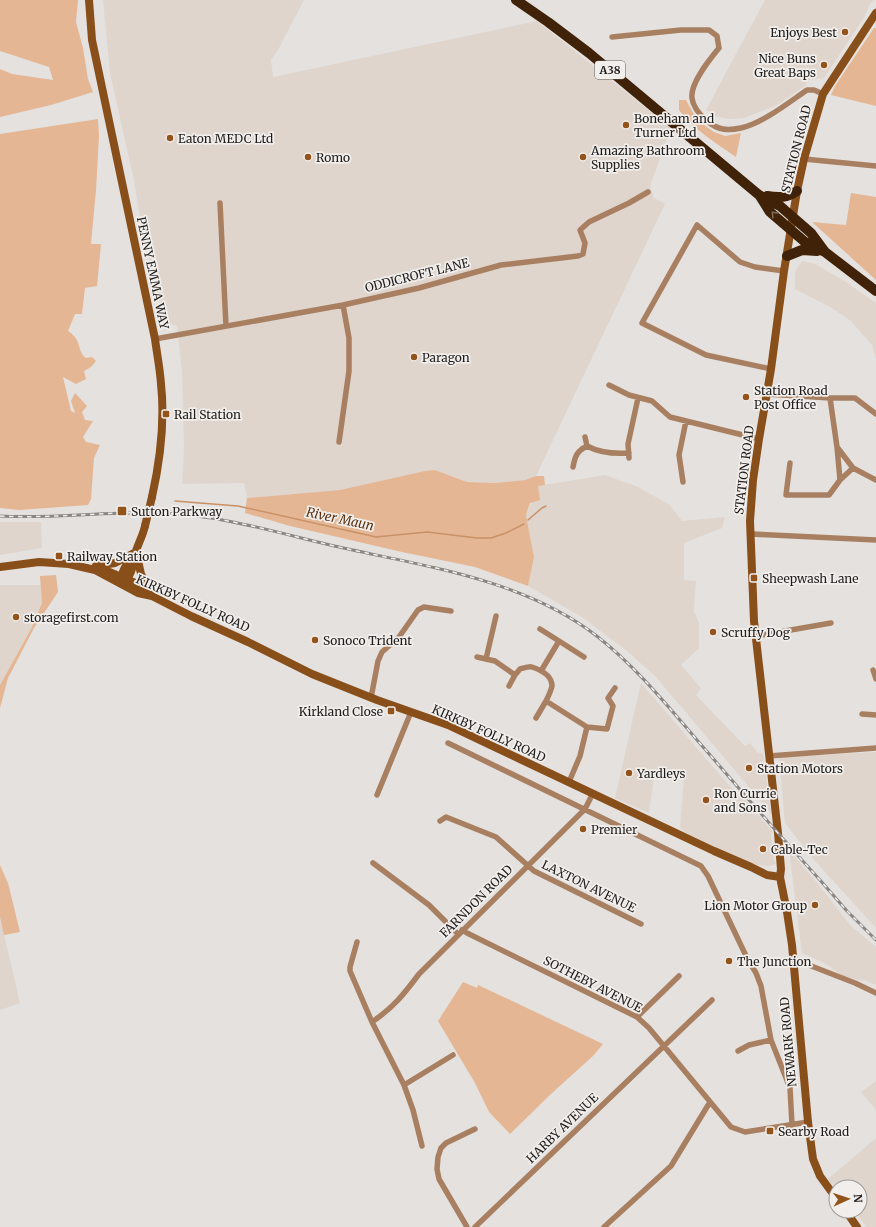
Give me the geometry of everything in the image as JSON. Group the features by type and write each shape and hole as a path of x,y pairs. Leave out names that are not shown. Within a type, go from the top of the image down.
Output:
{"highway":[{"name":"A38","path":"516,0 548,22 616,75 759,196 770,212 791,231 805,242 825,252 876,291"},
{"path":"759,196 783,198 797,191"},
{"name":"A38","path":"759,196 778,204 811,233 825,252"},
{"path":"787,256 802,250 825,252"}],"main road":[{"name":"PENNY EMMA WAY","path":"89,0 92,40 155,339 161,384 162,404 160,450 152,497 145,526 136,552 134,566 123,580"},
{"name":"STATION ROAD","path":"780,877 780,862 756,636 752,578 750,521 753,480 771,369 784,271 797,191 804,159 823,94 876,13"},
{"path":"85,568 115,563 136,552 141,574 152,596"},
{"name":"KIRKBY FOLLY ROAD","path":"0,567 39,562 69,564 107,571 123,580 140,585 152,596 191,616 312,674 371,698 448,725 768,875 780,877"},
{"name":"NEWARK ROAD","path":"780,877 787,912 793,962 808,1122 813,1159 820,1176 828,1187"}],"street":[{"path":"612,37 680,30 709,30 717,36 719,48 694,85 692,98 698,114 712,125 725,130 755,123 807,90 814,90 823,94"},
{"path":"804,159 876,166"},
{"name":"ODDICROFT LANE","path":"155,339 343,305 418,288 501,265 578,256 583,254 585,243 580,230 589,222 648,192"},
{"path":"220,203 226,326"},
{"path":"771,369 706,355 642,323 697,226 740,262 755,267 784,271"},
{"path":"339,442 349,371 349,338 343,305"},
{"path":"609,385 629,395 652,401 670,417 759,438"},
{"path":"767,394 855,398 876,414"},
{"path":"587,446 594,449 629,456 628,444 638,398"},
{"path":"830,398 840,480"},
{"path":"683,482 679,455 686,421"},
{"path":"585,437 587,446"},
{"path":"574,467 575,457 580,450 587,446"},
{"path":"837,447 853,468 876,480"},
{"path":"790,463 786,495 829,495 840,480 853,468"},
{"path":"751,534 876,540"},
{"path":"371,698 378,661 382,652 399,637 418,610 424,607 451,611"},
{"path":"486,659 496,616"},
{"path":"756,636 831,623"},
{"path":"540,629 584,657"},
{"path":"541,671 559,641"},
{"path":"476,657 495,661 515,675"},
{"path":"509,686 520,669 531,667 548,676 552,688 536,718"},
{"path":"873,670 876,679"},
{"path":"546,701 587,727 607,729 613,706 608,698 615,688"},
{"path":"377,795 411,712"},
{"path":"862,714 876,713"},
{"path":"569,782 580,756 587,727"},
{"path":"448,743 586,809"},
{"path":"769,756 876,748"},
{"name":"FARNDON ROAD","path":"372,1022 392,1008 419,974 586,809 594,793"},
{"name":"NEWARK ROAD","path":"586,809 701,866 708,876 761,986 771,1040 790,1088 792,1124"},
{"name":"LAXTON AVENUE","path":"440,821 446,817 496,837 534,872 640,924"},
{"name":"SOTHEBY AVENUE","path":"373,863 429,905 460,932 467,934 637,1017 664,1045 710,1102"},
{"path":"357,942 350,971 372,1022 404,1085 422,1146"},
{"path":"793,962 801,962 855,983 876,993"},
{"path":"637,1017 679,976"},
{"name":"HARBY AVENUE","path":"475,1227 712,1000"},
{"path":"738,1051 749,1045 771,1040"},
{"path":"404,1085 453,1055"},
{"path":"604,1227 671,1166 710,1102 731,1127 745,1132 808,1122"},
{"path":"467,1227 439,1179 437,1169 438,1157 441,1148 446,1143 475,1129"}],"shaded area":[{"path":"0,0 78,0 76,22 83,48 88,79 93,92 51,105 0,117 0,69 12,74 53,80 49,67 0,51"},
{"path":"103,0 304,0 279,48 271,60 273,77 537,21 671,128 650,186 654,198 665,204 536,476 525,480 496,483 467,482 435,470 340,490 247,498 244,483 182,484 184,447 182,372 177,326 166,322 162,312 141,222 133,176 110,73"},
{"path":"765,0 874,0 870,4 865,16 824,78 808,80 805,86 777,105 744,118 730,119 717,117 706,110"},
{"path":"874,28 876,28 876,106 831,95 835,86"},
{"path":"679,100 686,100 697,120 714,132 725,136 741,133 736,157 691,124 679,110"},
{"path":"98,119 99,136 96,190 91,244 101,244 97,286 85,288 82,314 75,314 68,331 76,338 83,355 86,358 92,357 96,361 91,367 84,371 86,379 76,384 63,377 71,411 75,413 71,401 75,393 87,406 82,412 85,420 93,421 83,437 86,442 100,445 94,458 91,499 88,505 19,510 0,508 0,134"},
{"path":"851,193 876,197 876,280 812,222 846,225"},
{"path":"802,261 815,264 843,280 876,303 876,360 872,345 851,321 830,307 795,289 795,272"},
{"path":"435,470 467,482 496,483 525,480 536,476 544,476 545,485 538,486 540,500 530,503 526,515 534,557 528,586 475,567 290,526 245,513 247,498 340,490"},
{"path":"605,475 638,487 670,505 682,521 725,517 722,528 684,543 684,580 696,581 694,611 699,623 699,648 681,665 701,688 696,695 745,746 750,743 757,752 763,754 771,813 655,676 627,651 582,617 528,586 534,557 526,515 538,486"},
{"path":"0,522 41,522 42,548 0,555"},
{"path":"56,575 58,592 34,628 8,678 0,708 0,685 31,629 42,603 40,576"},
{"path":"0,585 41,585 42,603 31,629 0,685"},
{"path":"641,683 726,782 746,801 772,831 771,835 774,860 776,864 770,866 756,865 732,856 687,834 680,827 684,777 656,770 649,813 615,798"},
{"path":"876,752 876,928 814,860 785,823 779,757"},
{"name":"Lion Motor Group","path":"789,850 851,926 876,947 876,985 867,981 845,977 824,963 802,953"},
{"path":"0,865 8,883 20,932 4,935 0,917"},
{"path":"0,917 20,1003 0,1010"},
{"path":"463,982 477,988 478,985 603,1044 594,1055 510,1134 489,1112 475,1083 438,1021"},
{"path":"876,1081 876,1110 861,1092"},
{"path":"876,1138 876,1227 867,1227 860,1219 868,1219 868,1179 828,1179"}],"waterway":[{"name":"River Maun","path":"175,501 238,506 376,537 427,532 477,538 491,538 506,533 524,524"},
{"name":"River Maun","path":"528,520 546,506"}],"railway":[{"path":"0,516 40,517 122,513 162,513 205,517 247,525 435,568 470,577 537,601 569,617 598,637 638,673 847,911 876,940"}],"place":[{"name":"Enjoys Best","path":"845,32"},
{"name":"Nice Buns Great Baps","path":"824,65"},
{"name":"Boneham and Turner Ltd","path":"626,125"},
{"name":"Eaton MEDC Ltd","path":"170,138"},
{"name":"Romo","path":"308,157"},
{"name":"Amazing Bathroom Supplies","path":"583,157"},
{"name":"Paragon","path":"414,357"},
{"name":"Station Road Post Office","path":"746,397"},
{"name":"Rail Station","path":"166,414"},
{"name":"Sutton Parkway","path":"122,511"},
{"name":"Railway Station","path":"59,556"},
{"name":"Sheepwash Lane","path":"754,578"},
{"name":"storagefirst.com","path":"16,617"},
{"name":"Scruffy Dog","path":"713,632"},
{"name":"Sonoco Trident","path":"315,640"},
{"name":"Kirkland Close","path":"391,711"},
{"name":"Station Motors","path":"749,768"},
{"name":"Yardleys","path":"629,773"},
{"name":"Ron Currie and Sons","path":"706,800"},
{"name":"Premier","path":"583,829"},
{"name":"Cable-Tec","path":"763,849"},
{"name":"Lion Motor Group","path":"815,905"},
{"name":"The Junction","path":"729,961"},
{"name":"Searby Road","path":"770,1131"}]}
